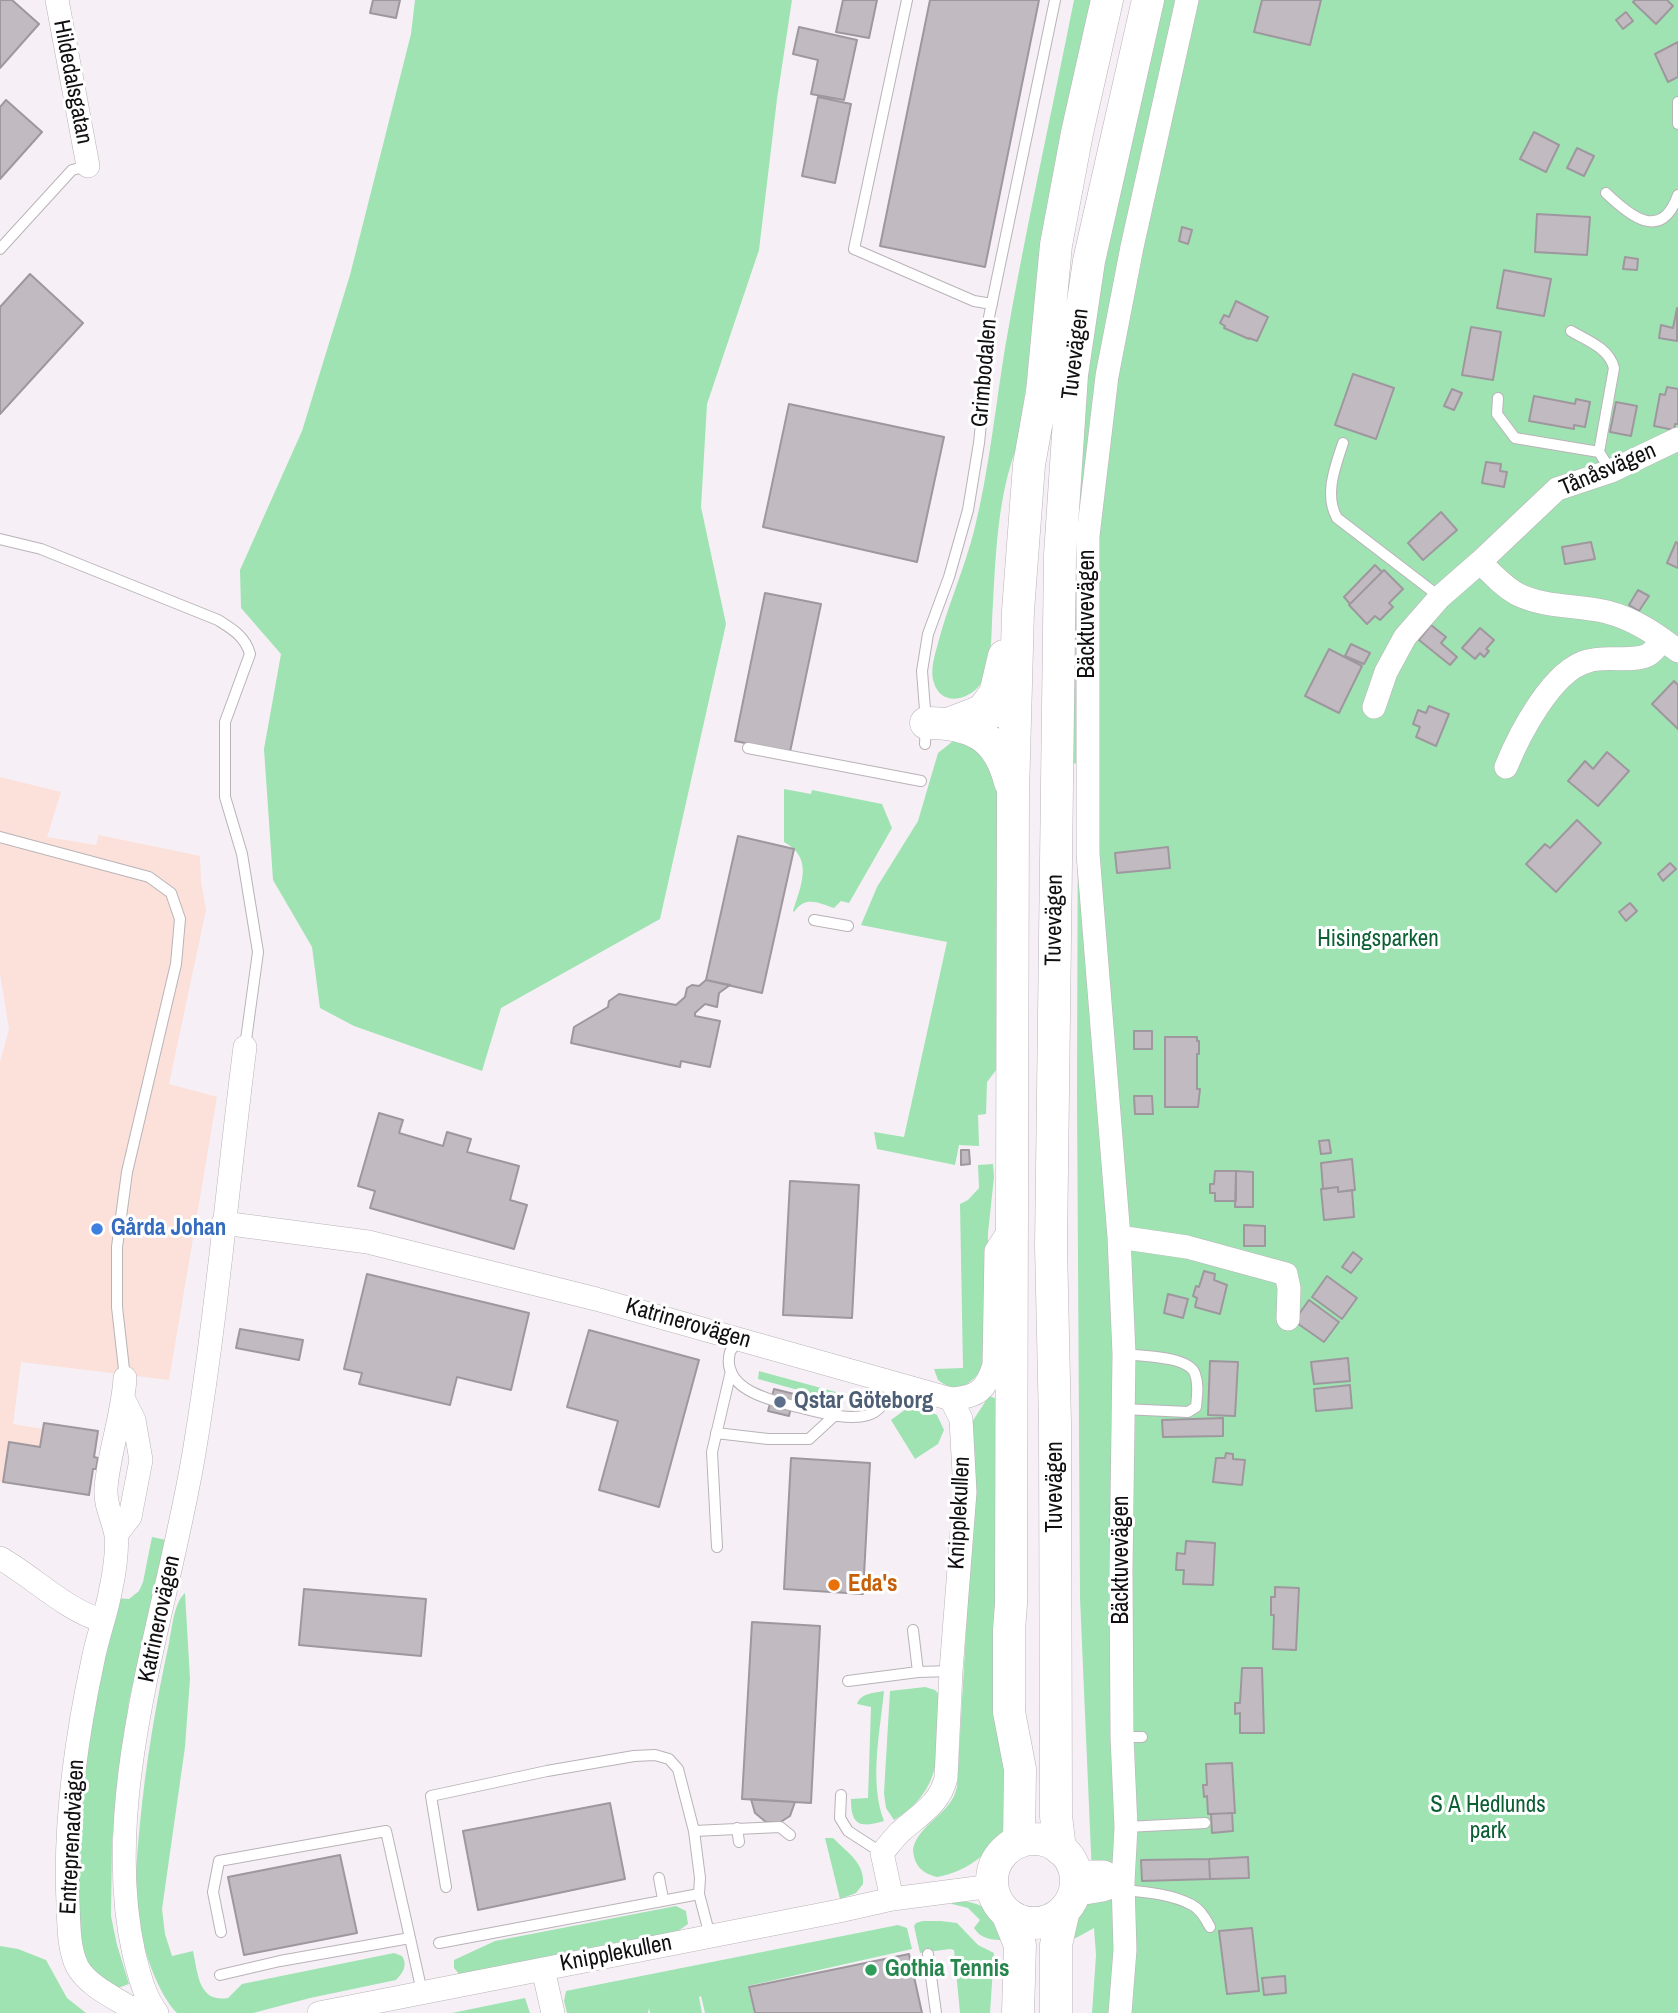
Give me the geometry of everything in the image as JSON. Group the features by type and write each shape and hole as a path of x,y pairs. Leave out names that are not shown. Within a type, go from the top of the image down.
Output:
{"main road":[{"name":"Tuvevägen","path":"1019,1842 1020,1769 1009,1712 1012,1590 1013,793 1018,611 1029,465 1042,392 1061,218 1077,132 1107,0"},
{"name":"Tuvevägen","path":"1056,2013 1056,1945 1068,1881 1056,1816 1055,1437 1051,1246 1060,555 1072,375 1089,261 1149,0"},
{"path":"982,711 995,694 1000,675 1015,512 1029,465"},
{"path":"934,730 982,711 1015,713 1023,718 1033,734 1041,817 1056,838"},
{"path":"934,730 981,734 992,742 1000,752 1013,793"},
{"path":"1007,1913 1030,1923 1054,1917 1068,1881 1040,1840 1019,1842 1001,1855 992,1875 997,1901 1007,1913 1020,1945 1018,2013"}],"street":[{"name":"Hildedalsgatan","path":"57,0 88,166"},
{"name":"Bäcktuvevägen","path":"1120,2013 1125,1950 1123,1886 1132,1737 1123,1409 1124,1354 1119,1237 1088,854 1088,536 1107,376 1132,247 1187,0"},
{"name":"Tånåsvägen","path":"1374,707 1395,652 1405,636 1440,597 1557,489 1605,462 1678,439"},
{"path":"1480,562 1516,594 1536,601 1609,612 1634,621 1671,645"},
{"path":"1506,766 1524,730 1562,676 1585,661 1649,654 1671,645"},
{"name":"Katrinerovägen","path":"153,2009 139,1974 128,1926 124,1872 128,1793 143,1698 195,1449 214,1322 223,1223 245,1046"},
{"name":"Katrinerovägen","path":"223,1223 368,1242 596,1299 951,1399"},
{"path":"951,1399 970,1398 985,1385 991,1375 994,1365 996,1251 1011,1228"},
{"path":"1119,1237 1186,1247 1286,1274 1289,1287 1288,1319"},
{"name":"Entreprenadvägen","path":"125,1389 141,1460 130,1517 116,1535 111,1588 93,1658 73,1779 67,1885 72,1949 78,1967 105,1993 131,2008 153,2009"},
{"name":"Knipplekullen","path":"882,1853 898,1834 934,1804 943,1790 946,1778 951,1671 965,1492 961,1419 951,1399"},
{"path":"0,1558 24,1572 70,1607 103,1621"},
{"path":"882,1853 892,1899"},
{"path":"1068,1881 1103,1891 1123,1886"},
{"name":"Knipplekullen","path":"334,2011 892,1899 992,1886"},
{"path":"543,1969 553,2013"}],"lane":[{"path":"907,0 854,250 974,301 992,304"},
{"name":"Grimbodalen","path":"934,730 922,671 928,634 949,577 968,510 981,429 992,304 1055,0"},
{"path":"1678,102 1678,124"},
{"name":"Hildedalsgatan","path":"0,249 72,170 88,166"},
{"path":"1606,193 1633,218 1646,221 1657,220 1668,213 1678,195"},
{"path":"1498,398 1497,414 1515,438 1605,462 1614,368 1611,358 1603,349 1571,331"},
{"path":"1343,443 1333,474 1331,507 1337,518 1440,597"},
{"path":"0,539 41,549 218,620 237,632 247,645 250,654 225,722 225,797 242,854 258,952 245,1046"},
{"path":"748,747 921,780"},
{"path":"0,837 149,877 171,893 180,919 176,964 127,1172 117,1247 117,1307 125,1389"},
{"path":"814,920 848,926"},
{"path":"717,1547 712,1451 731,1371 730,1353 739,1338"},
{"path":"1123,1409 1188,1412 1196,1407 1198,1387 1195,1372 1187,1364 1124,1354"},
{"path":"731,1371 743,1387 760,1397 834,1416 868,1415 889,1398 895,1383"},
{"path":"716,1433 768,1439 809,1438 834,1416"},
{"path":"913,1630 918,1672"},
{"path":"848,1681 918,1672 951,1671"},
{"path":"446,1887 431,1796 547,1771 655,1755 669,1759 678,1769 694,1831 700,1878 699,1894 710,1936"},
{"path":"841,1795 841,1818 848,1831 882,1853"},
{"path":"1126,1826 1205,1823"},
{"path":"694,1831 780,1827 790,1835"},
{"path":"737,1828 739,1842"},
{"path":"221,1932 213,1892 219,1861 386,1831 422,1992"},
{"path":"659,1878 663,1899"},
{"path":"1123,1886 1192,1905 1204,1916 1210,1927"},
{"path":"439,1943 699,1894"},
{"path":"220,1975 279,1961 410,1938"},
{"path":"928,1954 936,2013"}],"shaded area":[{"name":"Gårda Johan","path":"0,777 61,792 47,837 96,845 99,835 200,856 206,910 169,1084 217,1097 169,1380 21,1362 13,1424 43,1429 40,1447 9,1442 3,1482 0,1482 0,1062 9,1029 0,974"}],"green space":[{"path":"415,0 792,0 759,250 707,404 701,507 726,624 660,919 501,1008 482,1071 354,1026 320,1008 312,947 273,880 264,749 281,654 241,608 240,570 302,431 350,275 411,34"},
{"path":"1074,0 1094,0 1056,193 1017,446 1002,504 989,658 985,676 975,690 968,695 952,699 938,692 932,674 934,660 970,546 979,508 1013,304"},
{"name":"Hisingsparken","path":"1162,0 1678,0 1678,2013 1092,2013 1096,1955 1094,1928 1076,1938 1067,1938 1074,1910 1093,1899 1080,1598 1078,764 1072,763 1076,521 1088,356 1113,209"},
{"path":"971,740 999,779 1000,1065 987,1082 986,1114 978,1115 979,1146 959,1145 955,1165 877,1149 874,1132 904,1137 947,942 861,925 877,887 918,821 938,753 953,741"},
{"path":"784,789 811,794 812,790 882,804 892,828 849,903 841,901 834,908 808,902 793,911 803,873 799,856 784,842"},
{"path":"993,1164 988,1233 988,1359 979,1373 967,1384 954,1387 938,1380 934,1369 963,1368 960,1204 979,1188 978,1165"},
{"path":"759,1371 843,1394 842,1402 758,1379"},
{"path":"989,1396 997,1399 1008,1821 996,1841 980,1858 960,1870 937,1877 919,1868 913,1849 922,1832 954,1797 957,1787 972,1527 970,1425"},
{"path":"919,1406 937,1415 944,1430 938,1444 915,1459 891,1420 906,1409"},
{"path":"152,1537 166,1540 129,1701 112,1841 111,1916 129,1984 118,1988 96,1973 87,1962 78,1934 77,1826 87,1736 116,1598 129,1599 139,1591"},
{"path":"185,1593 190,1679 185,1747 162,1909 165,1934 172,1956 193,1951 201,1985 211,1996 218,1998 228,1998 242,1984 394,1953 402,1956 405,1963 403,1972 396,1980 253,2013 177,2013 158,1984 139,1925 136,1900 137,1861 145,1778 156,1710 174,1616"},
{"path":"925,1687 940,1695 935,1766 923,1795 894,1820 886,1808 884,1793 890,1691"},
{"path":"884,1691 876,1774 884,1821 863,1824 855,1820 851,1799 868,1798 871,1707 857,1704 865,1696"},
{"path":"825,1838 833,1838 858,1864 863,1884 856,1893 840,1899"},
{"path":"951,1901 973,1903 988,1910 1010,1940 990,1939 981,1935 974,1928 980,1920 968,1908 952,1904"},
{"path":"676,1906 686,1911 688,1924 678,1931 459,1974 454,1968 454,1960 495,1941"},
{"path":"923,1921 957,1923 978,1945 994,1953 990,2013 960,2013 954,1950 920,1953 914,1926"},
{"path":"898,1925 907,1928 912,1949 748,1986 754,2013 705,2013 701,1996 702,2013 650,2013 649,2008 648,2013 567,2013 564,2001 566,1991"},
{"path":"0,1946 18,1949 46,1960 67,1998 86,2013 0,2013"},
{"path":"525,1998 530,2013 452,2013"}],"building":[{"path":"0,0 12,0 39,24 0,68"},
{"path":"373,0 400,0 396,18 370,13"},
{"path":"843,0 877,0 869,38 836,32"},
{"path":"930,0 1039,0 985,267 880,246"},
{"path":"1262,0 1321,0 1310,45 1254,32"},
{"path":"1667,0 1673,6 1656,24 1633,2"},
{"path":"1626,12 1633,21 1623,29 1616,20"},
{"path":"799,27 857,40 844,100 811,94 818,60 793,54"},
{"path":"1678,42 1678,77 1668,82 1655,54"},
{"path":"818,97 851,104 835,183 802,176"},
{"path":"6,100 42,132 0,179 0,107"},
{"path":"1534,132 1559,145 1546,172 1520,159"},
{"path":"1577,148 1594,156 1584,176 1567,168"},
{"path":"1537,214 1590,217 1587,255 1535,252"},
{"path":"1182,227 1192,230 1188,244 1179,241"},
{"path":"1625,257 1638,259 1637,270 1623,269"},
{"path":"1504,270 1551,279 1544,316 1497,308"},
{"path":"30,274 83,323 0,414 0,307"},
{"path":"1236,301 1268,317 1257,341 1224,328 1220,323 1224,315 1229,317"},
{"path":"1677,308 1677,341 1659,338 1661,325 1673,328"},
{"path":"1471,327 1501,332 1493,380 1462,375"},
{"path":"1353,374 1394,388 1376,439 1335,425"},
{"path":"1667,387 1678,389 1678,424 1675,424 1674,430 1654,426 1660,394 1665,395"},
{"path":"1452,389 1462,393 1454,410 1444,406"},
{"path":"1534,396 1575,404 1576,399 1590,402 1585,427 1574,425 1574,429 1529,421"},
{"path":"1616,402 1637,406 1631,436 1610,432"},
{"path":"789,404 944,437 917,562 763,527"},
{"path":"1486,462 1501,464 1500,471 1507,472 1504,487 1482,483"},
{"path":"1441,512 1457,530 1423,560 1408,543"},
{"path":"1591,542 1595,559 1565,564 1562,547"},
{"path":"1676,542 1678,543 1678,568 1667,563"},
{"path":"1375,565 1382,572 1350,604 1344,597"},
{"path":"1384,570 1403,589 1389,603 1393,607 1380,620 1375,616 1367,624 1349,605"},
{"path":"1638,590 1649,596 1639,611 1629,605"},
{"path":"765,593 821,604 790,752 735,741"},
{"path":"1431,625 1446,637 1441,643 1457,657 1450,665 1419,640"},
{"path":"1480,628 1494,640 1486,649 1489,651 1484,657 1480,653 1475,659 1462,648"},
{"path":"1351,644 1370,653 1364,664 1345,656"},
{"path":"1329,649 1362,666 1339,713 1305,696"},
{"path":"1674,681 1678,685 1678,729 1652,704"},
{"path":"1429,706 1449,714 1436,746 1416,737 1420,727 1413,724 1418,710 1426,713"},
{"path":"1607,752 1629,771 1598,806 1568,781 1585,761 1593,769"},
{"path":"1577,820 1601,843 1556,892 1526,864 1545,844 1550,848"},
{"path":"738,836 794,849 762,993 706,980"},
{"path":"1168,847 1170,868 1117,873 1115,853"},
{"path":"1670,863 1676,869 1663,881 1658,874"},
{"path":"1630,903 1637,911 1626,921 1619,912"},
{"path":"706,980 730,985 719,993 717,1007 705,1004 695,1013 695,1016 720,1021 710,1067 681,1061 680,1067 571,1043 574,1027 608,1007 609,1001 619,994 676,1005 685,997 687,988 692,985 699,986"},
{"path":"1134,1031 1152,1031 1152,1049 1134,1049"},
{"path":"1165,1037 1197,1037 1199,1041 1198,1107 1165,1107"},
{"path":"1134,1096 1152,1096 1153,1114 1135,1114"},
{"path":"379,1113 403,1120 399,1133 443,1146 447,1132 471,1139 467,1152 519,1166 510,1200 527,1205 514,1249 370,1208 375,1191 358,1186"},
{"path":"1329,1140 1331,1153 1321,1154 1319,1141"},
{"path":"961,1150 969,1150 970,1164 961,1165"},
{"path":"1352,1159 1355,1190 1338,1192 1338,1187 1323,1189 1321,1163"},
{"path":"1215,1171 1236,1171 1236,1201 1215,1201 1215,1193 1210,1193 1210,1184 1214,1184"},
{"path":"1236,1171 1253,1172 1253,1207 1235,1207"},
{"path":"790,1181 859,1185 852,1318 783,1315"},
{"path":"1338,1187 1338,1192 1352,1190 1354,1217 1324,1220 1321,1189"},
{"path":"1244,1225 1265,1226 1265,1246 1244,1246"},
{"path":"1353,1252 1362,1259 1351,1273 1342,1267"},
{"path":"1204,1271 1215,1274 1214,1280 1227,1285 1220,1314 1195,1307 1197,1298 1193,1296"},
{"path":"367,1274 529,1313 511,1390 457,1377 450,1405 359,1384 362,1373 344,1369"},
{"path":"1327,1276 1357,1298 1342,1319 1312,1297"},
{"path":"1168,1294 1188,1299 1183,1318 1164,1313"},
{"path":"1309,1300 1339,1322 1324,1342 1294,1321"},
{"path":"240,1329 303,1340 299,1360 236,1348"},
{"path":"589,1330 699,1360 659,1507 599,1490 618,1421 567,1407"},
{"path":"1348,1358 1350,1381 1314,1384 1311,1362"},
{"path":"1210,1361 1238,1362 1235,1416 1208,1415"},
{"path":"1350,1385 1352,1408 1316,1411 1314,1389"},
{"path":"774,1389 794,1394 789,1416 768,1411"},
{"path":"1223,1418 1223,1436 1163,1437 1162,1420"},
{"path":"44,1423 98,1431 94,1457 98,1458 96,1469 93,1469 89,1495 3,1482 9,1442 40,1447"},
{"path":"1226,1453 1233,1454 1233,1459 1245,1460 1242,1485 1213,1482 1216,1458 1225,1458"},
{"path":"791,1458 870,1463 863,1594 784,1589"},
{"path":"1186,1541 1215,1543 1213,1585 1183,1584 1184,1570 1176,1570 1177,1553 1185,1554"},
{"path":"1275,1587 1299,1588 1296,1650 1273,1649 1274,1615 1271,1615 1271,1597 1275,1597"},
{"path":"304,1589 426,1599 421,1656 299,1645"},
{"path":"752,1622 820,1626 811,1803 742,1799"},
{"path":"1242,1668 1262,1668 1264,1733 1240,1733 1240,1713 1235,1714 1235,1703 1240,1703"},
{"path":"1232,1763 1235,1813 1208,1814 1203,1785 1207,1785 1206,1764"},
{"path":"751,1799 795,1802 790,1816 779,1823 766,1822 755,1813"},
{"path":"610,1803 625,1879 478,1910 463,1831"},
{"path":"1232,1813 1233,1831 1212,1833 1211,1814"},
{"path":"340,1855 357,1933 244,1955 228,1877"},
{"path":"1248,1857 1249,1878 1210,1879 1209,1859"},
{"path":"1209,1859 1210,1879 1142,1881 1141,1860"},
{"path":"1252,1928 1259,1991 1227,1994 1219,1931"},
{"name":"Gothia Tennis","path":"909,1954 922,2013 755,2013 749,1987"},
{"path":"1285,1976 1286,1993 1264,1995 1262,1978"}],"place":[{"name":"Gårda Johan","path":"97,1229"},
{"name":"Qstar Göteborg","path":"780,1402"},
{"name":"Eda's","path":"834,1585"},
{"name":"Gothia Tennis","path":"871,1970"}],"park label":[{"name":"S A Hedlunds park","path":"1488,1819"}]}
